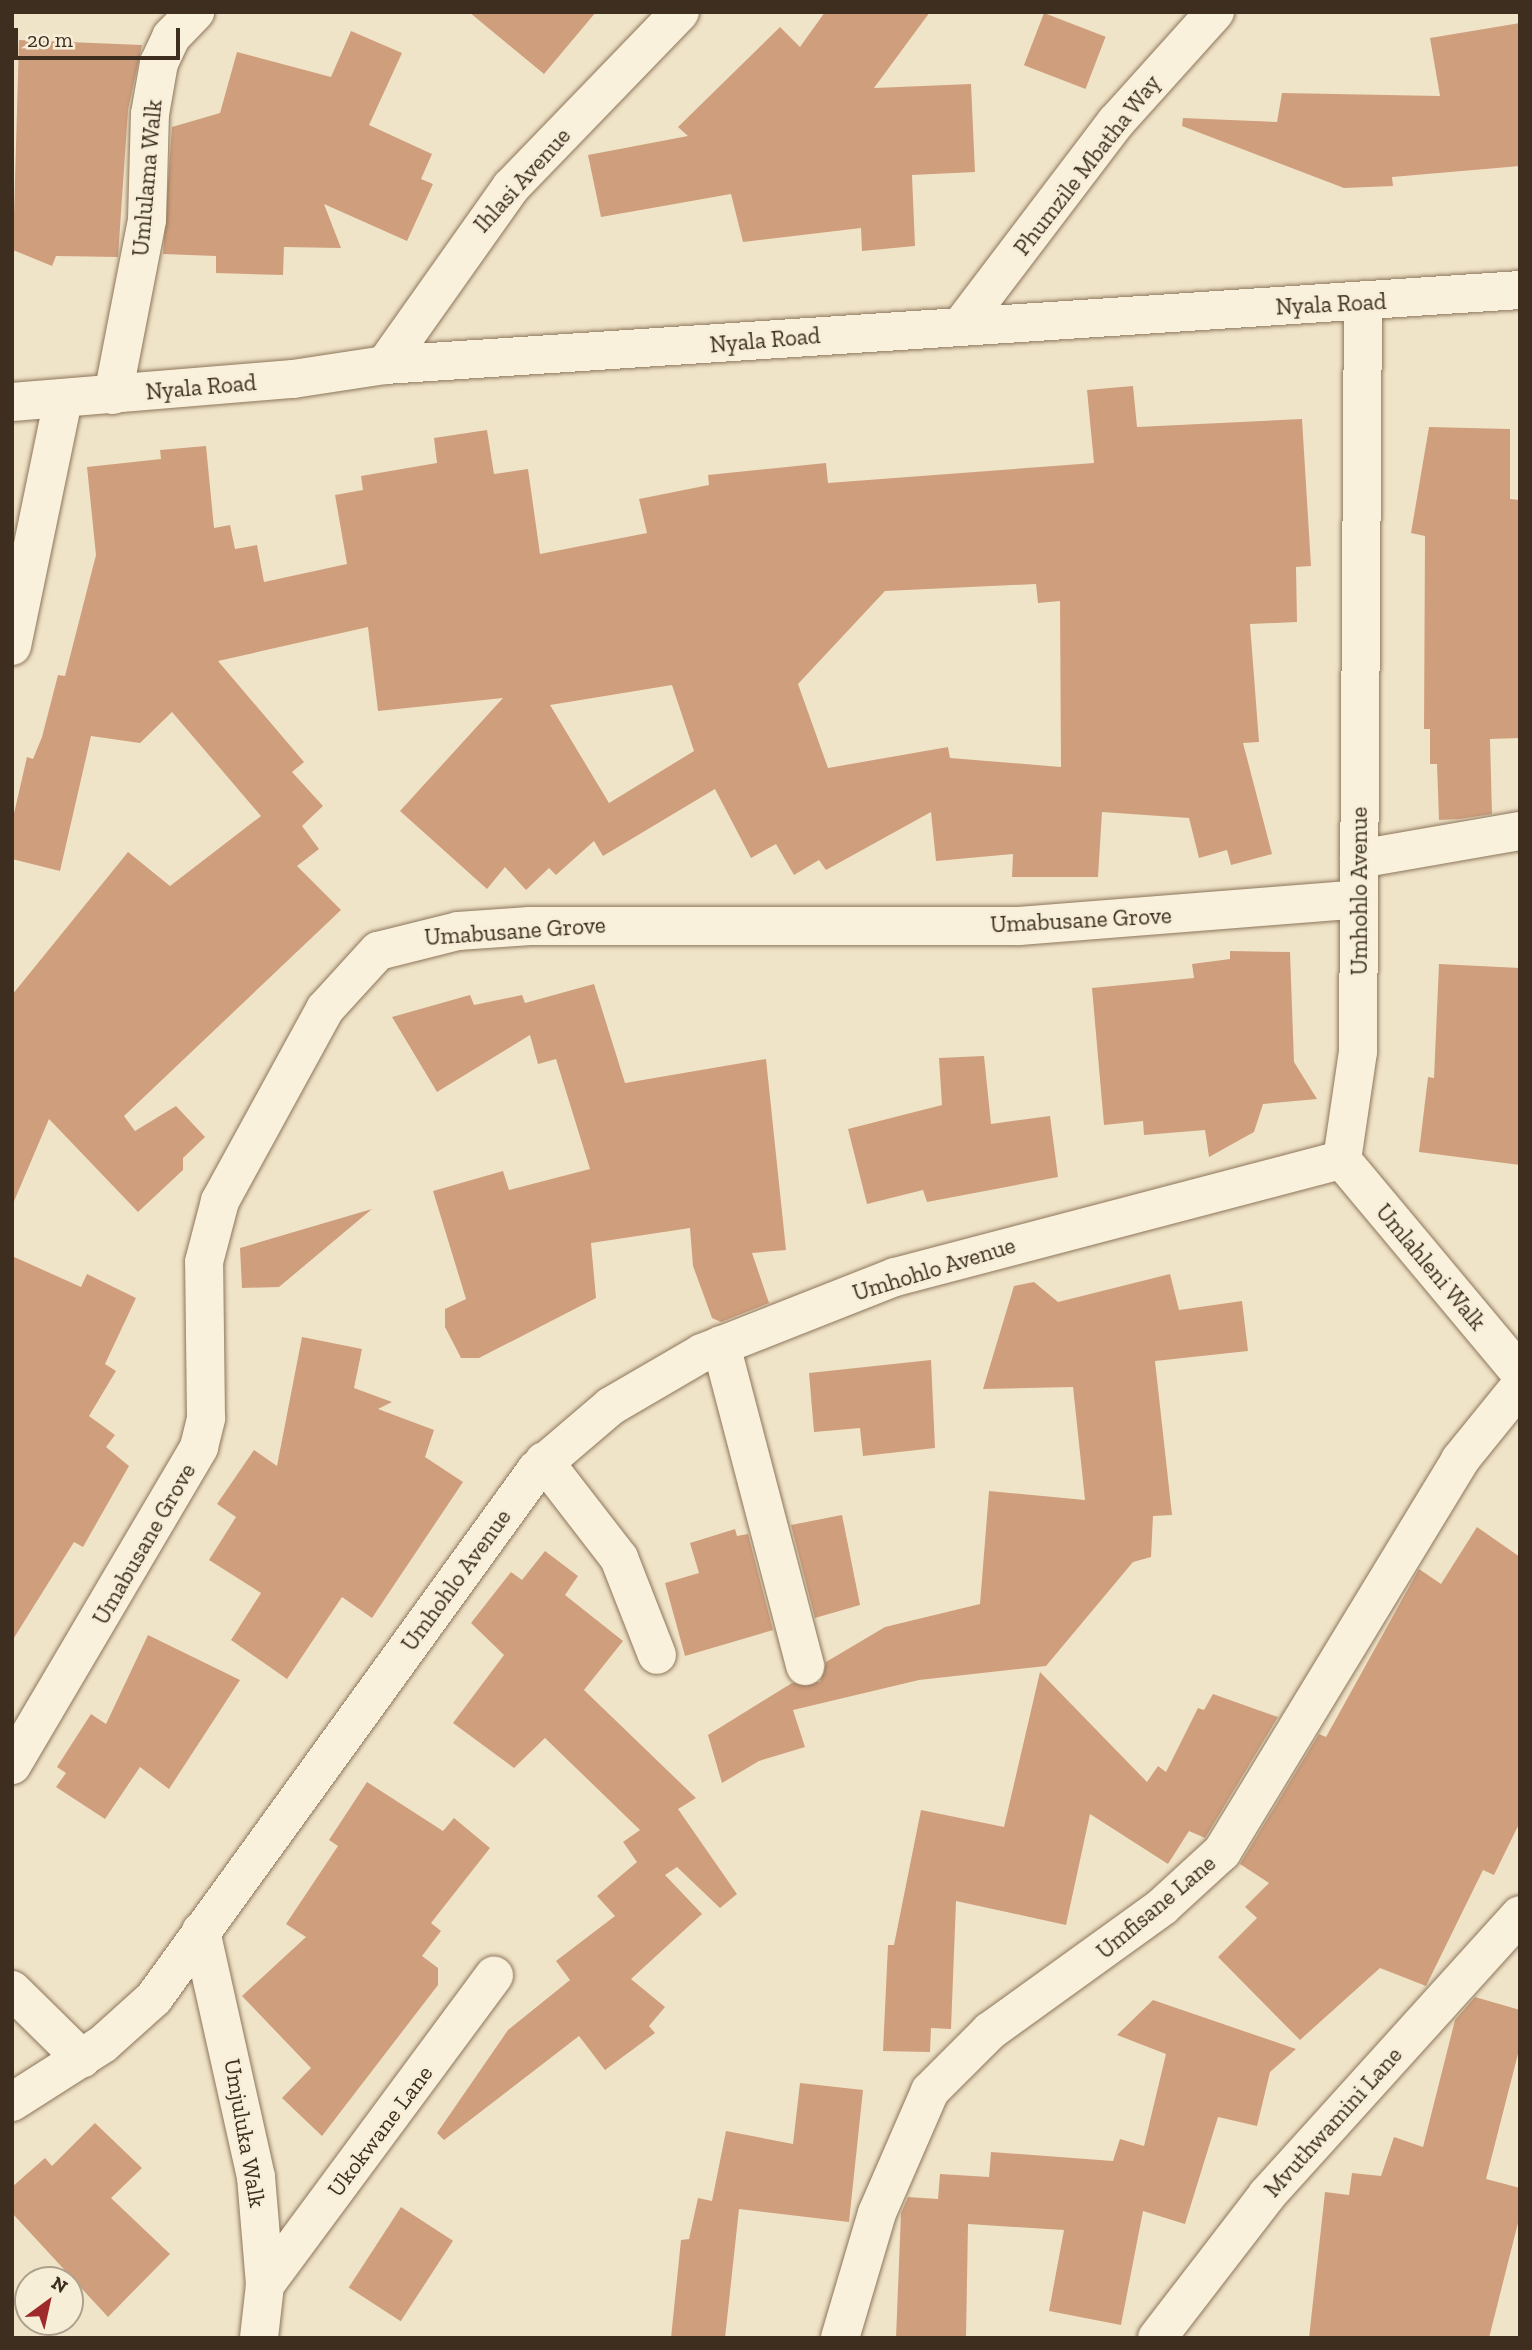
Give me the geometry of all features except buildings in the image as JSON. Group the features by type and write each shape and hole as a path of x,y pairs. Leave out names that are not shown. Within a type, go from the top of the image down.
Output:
{"street":[{"name":"Umlulama Walk","path":"113,395 147,220 149,114 159,63 171,37 195,12"},
{"name":"Ihlasi Avenue","path":"385,365 511,187 680,12"},
{"name":"Phumzile Mbatha Way","path":"964,322 1116,122 1214,12"},
{"name":"Nyala Road","path":"12,402 63,400 385,365 964,322 1363,304 1520,290"},
{"name":"Umhohlo Avenue","path":"12,2102 82,2059 153,1998 544,1461 611,1406 721,1345 895,1277 1342,1160 1358,1052 1363,304"},
{"path":"12,646 63,400"},
{"path":"1359,859 1520,831"},
{"name":"Umabusane Grove","path":"12,1765 199,1447 206,1418 204,1262 225,1190 326,1009 379,951 458,931 530,926 1018,926 1359,899"},
{"name":"Umlahleni Walk","path":"1342,1160 1520,1373"},
{"path":"721,1345 805,1666"},
{"name":"Umfisane Lane","path":"840,2338 877,2213 930,2091 990,2031 1163,1906 1222,1852 1460,1460 1520,1386"},
{"path":"544,1461 619,1558 657,1656"},
{"name":"Mvuthwamini Lane","path":"1157,2338 1267,2196 1520,1915"},
{"name":"Umjuluka Walk","path":"201,1931 256,2177 265,2285 259,2338"},
{"name":"Ukokwane Lane","path":"265,2285 494,1976"},
{"path":"12,1990 82,2059"}]}
